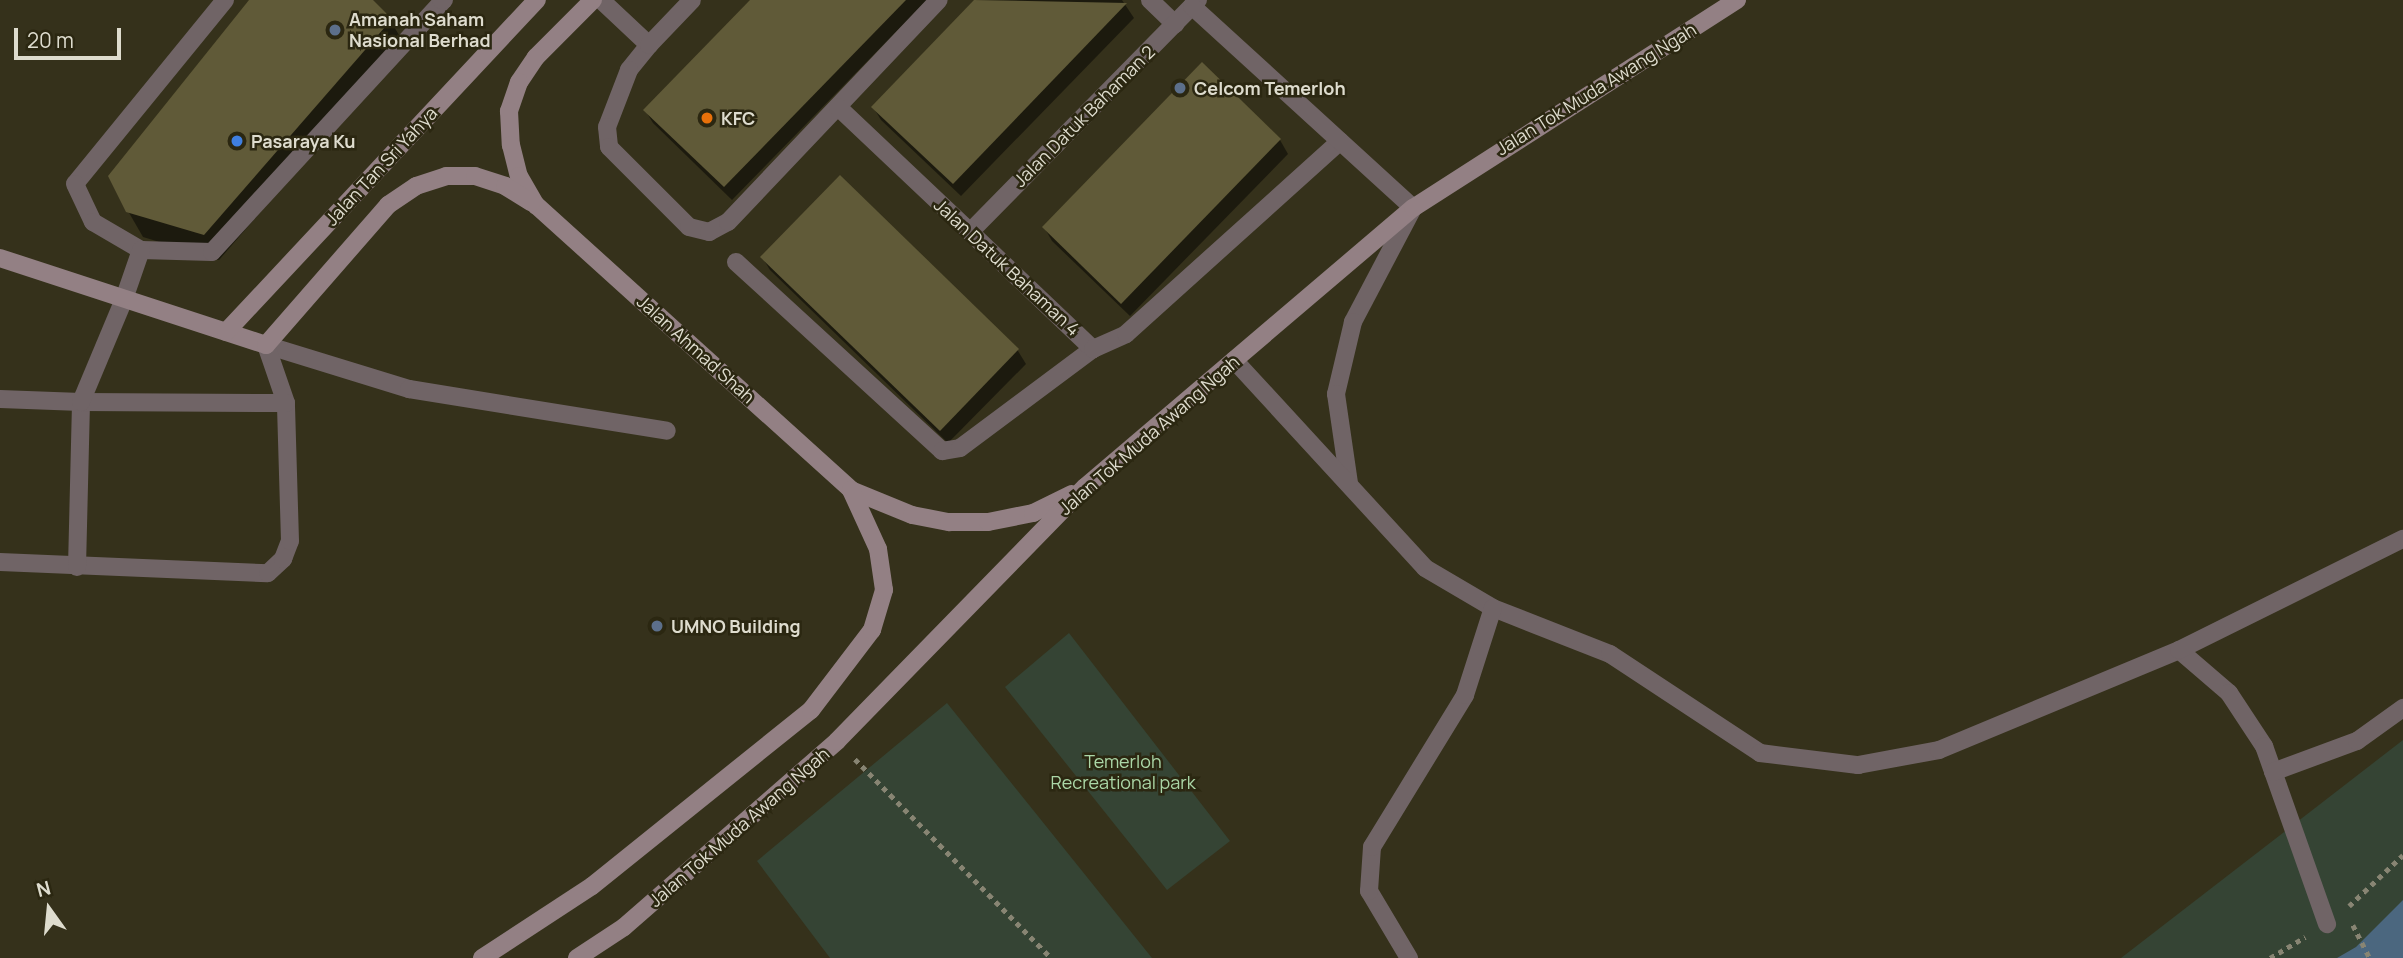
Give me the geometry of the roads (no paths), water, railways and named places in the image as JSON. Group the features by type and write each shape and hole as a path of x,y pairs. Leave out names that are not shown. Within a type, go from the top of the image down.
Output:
{"main road":[{"name":"Jalan Tan Sri Yahya","path":"226,332 537,0"},
{"name":"Jalan Ahmad Shah","path":"593,0 536,57 519,82 509,111 510,145 519,176 536,205 851,489 912,515 949,523 988,522 1033,513 1085,487"},
{"name":"Jalan Tok Muda Awang Ngah","path":"577,958 624,927 837,741 1085,487 1413,208 1737,0"},
{"name":"Jalan Tan Sri Yahya","path":"266,345 388,205 415,186 446,176 475,176 505,186 536,205"},
{"path":"0,258 266,345"},
{"path":"482,958 592,886 811,710 872,630 884,590 878,550 851,489"}],"street":[{"path":"225,0 75,184 93,222 141,250 212,252 443,0"},
{"path":"601,0 649,45"},
{"path":"692,0 629,70 607,127 607,140 613,153 689,227 709,232 728,222 939,0"},
{"path":"1150,0 1175,24"},
{"path":"1195,3 1413,208 1353,322 1336,394 1349,486"},
{"name":"Jalan Datuk Bahaman 2","path":"970,232 1195,3"},
{"name":"Jalan Datuk Bahaman 4","path":"838,107 1093,349 1126,334 1340,141"},
{"path":"77,567 81,402 124,299 141,250"},
{"path":"737,262 943,450 960,448 1093,349"},
{"path":"0,562 268,573 284,559 290,541 286,403 266,345"},
{"path":"266,345 409,389 667,431"},
{"path":"1234,360 1425,568 1493,608 1611,654 1760,753 1857,765 1939,750 2179,650 2403,539"},
{"path":"0,399 286,403"},
{"path":"1409,958 1368,891 1372,847 1465,695 1493,608"},
{"path":"2179,650 2229,693 2264,746 2327,924"},
{"path":"2273,772 2357,741 2403,708"}],"water":[{"path":"2403,900 2403,958 2337,958 2356,947"}],"place":[{"name":"Amanah Saham Nasional Berhad","path":"335,30"},
{"name":"Celcom Temerloh","path":"1180,88"},
{"name":"KFC","path":"707,118"},
{"name":"Pasaraya Ku","path":"237,141"},
{"name":"UMNO Building","path":"657,626"}],"park label":[{"name":"Temerloh Recreational park","path":"1123,772"}]}
